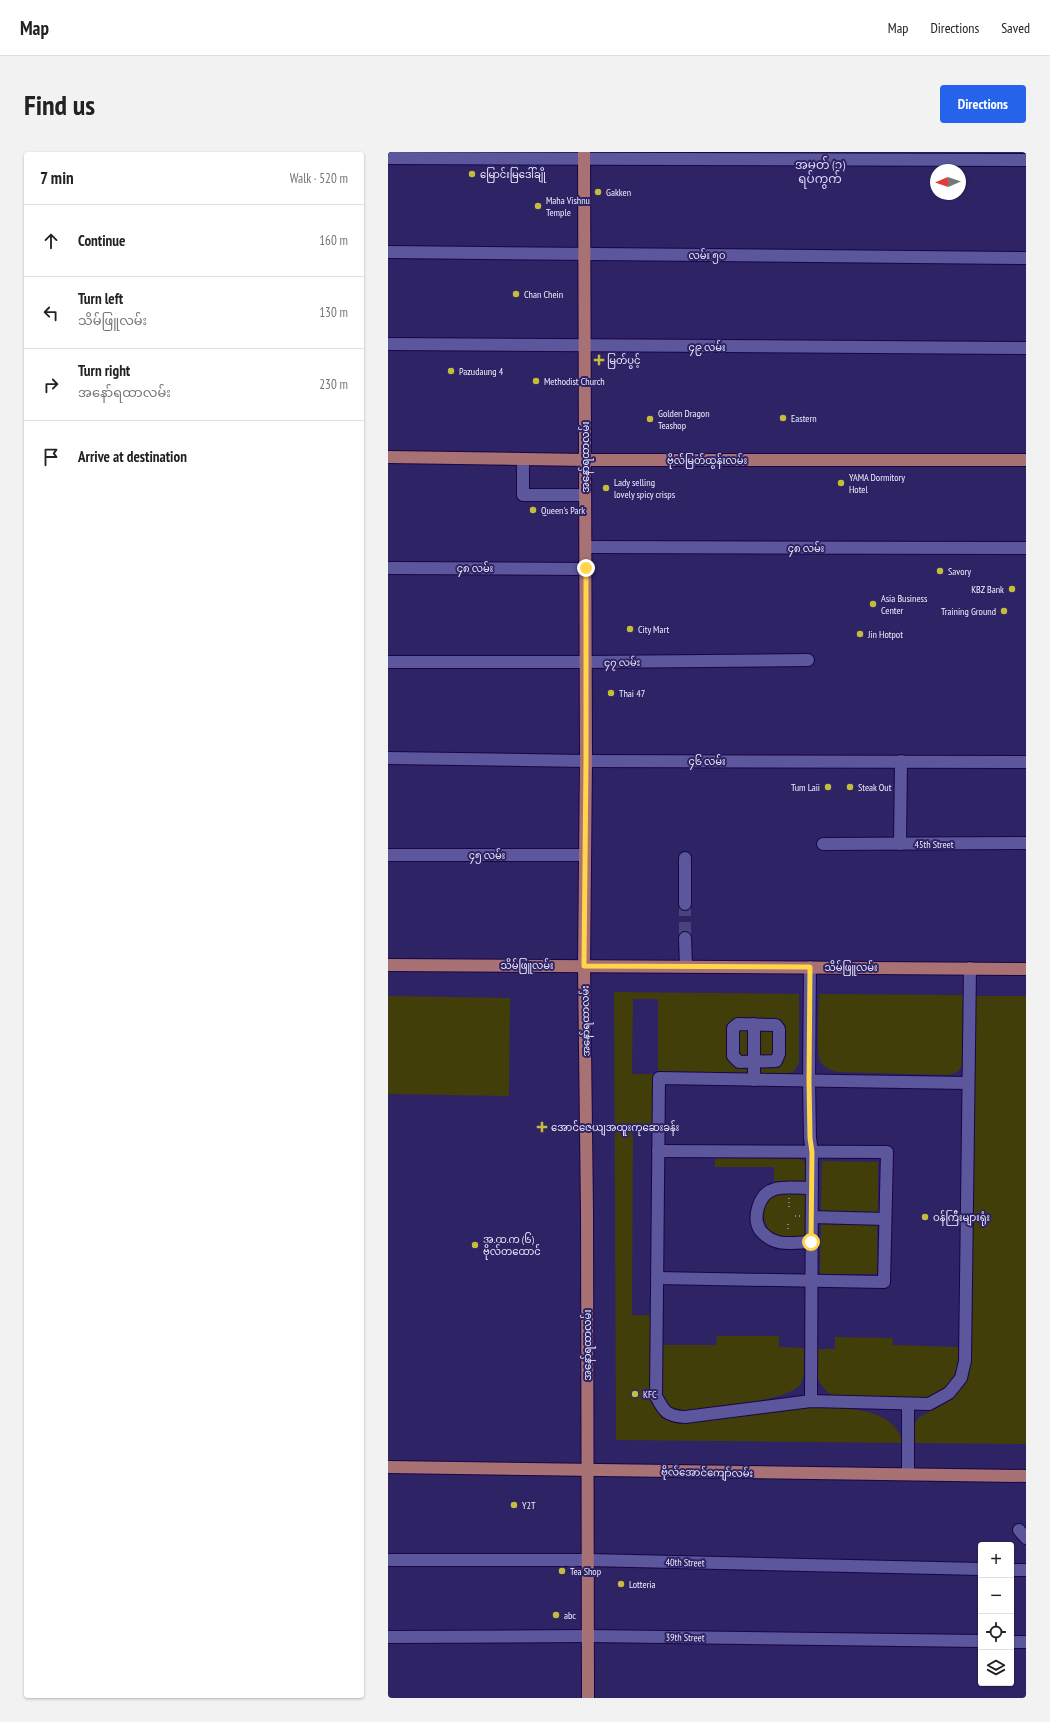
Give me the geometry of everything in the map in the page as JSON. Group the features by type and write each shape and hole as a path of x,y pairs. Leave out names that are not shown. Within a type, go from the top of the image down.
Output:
{"main road":[{"name":"အနော်ရထာလမ်း","path":"584,156 586,495 584,966 587,1217 588,1698"},
{"name":"ဗိုလ်မြတ်ထွန်းလမ်း","path":"388,457 585,460 1026,460"},
{"name":"သိမ်ဖြူလမ်း","path":"388,965 1026,969"},
{"name":"ဗိုလ်အောင်ကျော်လမ်း","path":"388,1467 1026,1476"}],"street":[{"path":"388,158 584,156 1026,160"},
{"name":"လမ်း ၅၀","path":"388,252 1026,258"},
{"name":"၄၉ လမ်း","path":"388,344 1026,348"},
{"path":"523,459 523,495 586,495"},
{"name":"၄၈ လမ်း","path":"586,547 1026,548"},
{"name":"၄၈ လမ်း","path":"388,568 586,568"},
{"name":"၄၇ လမ်း","path":"388,662 808,660"},
{"name":"၄၆ လမ်း","path":"388,758 586,761 1026,762"},
{"name":"45th Street","path":"901,761 900,844 1026,844"},
{"path":"823,844 900,844"},
{"name":"၄၅ လမ်း","path":"388,854 585,855"},
{"path":"685,858 685,904"},
{"path":"685,938 686,966"},
{"path":"810,967 809,1080 810,1138 812,1152 811,1401"},
{"path":"968,1083 659,1078 656,1396 662,1408 672,1416 685,1417 811,1401 929,1404 949,1394 960,1378 964,1361 970,968"},
{"path":"754,1024 754,1080"},
{"path":"735,1025 776,1025 779,1029 779,1054 776,1061 754,1061 738,1062 733,1056 735,1025"},
{"path":"657,1278 884,1282 886,1152 658,1151"},
{"path":"811,1242 776,1242 767,1237 760,1230 758,1223 758,1210 760,1201 775,1189 812,1188"},
{"path":"812,1216 885,1219"},
{"path":"908,1404 908,1474"},
{"name":"40th Street","path":"388,1560 588,1560 978,1569"},
{"path":"1014,1570 1026,1570"},
{"name":"39th Street","path":"388,1637 588,1636 978,1641"},
{"path":"1014,1642 1026,1642"}],"shaded area":[{"path":"614,992 799,994 799,1062 793,1071 783,1074 658,1073 658,999 633,999 632,1074 654,1074 654,1124 633,1124 632,1315 652,1315 652,1399 658,1411 662,1416 670,1420 689,1422 768,1411 833,1407 862,1411 884,1418 898,1432 902,1438 902,1443 616,1440"},
{"path":"819,994 963,995 962,1066 957,1072 947,1075 838,1072 828,1068 821,1063 819,1055"},
{"path":"388,996 510,998 509,1096 388,1094"},
{"path":"976,996 1026,996 1026,1444 912,1443 913,1428 918,1418 951,1400 965,1384 971,1357"},
{"path":"715,1158 800,1159 806,1162 807,1179 805,1182 774,1185 774,1167 715,1167"},
{"path":"822,1161 878,1162 878,1212 821,1211"},
{"path":"780,1193 806,1193 806,1238 781,1238 769,1230 764,1219 765,1208 771,1198"},
{"path":"821,1224 877,1225 877,1274 820,1274"},
{"path":"717,1336 779,1336 779,1347 804,1348 804,1372 800,1385 782,1395 767,1399 690,1411 673,1410 664,1400 660,1381 660,1345 716,1345"},
{"path":"835,1337 892,1338 893,1345 959,1347 957,1370 947,1387 935,1396 919,1401 837,1398 829,1393 820,1383 816,1365 816,1349 835,1349"}],"tunnel":[{"path":"685,904 685,938"}],"place":[{"name":"မြောင်းမြဒေါ်ချို","path":"472,174"},
{"name":"Gakken","path":"598,192"},
{"name":"Maha Vishnu Temple","path":"538,206"},
{"name":"Chan Chein","path":"516,294"},
{"name":"မြတ်ပွင့်","path":"599,360"},
{"name":"Pazudaung 4","path":"451,371"},
{"name":"Methodist Church","path":"536,381"},
{"name":"Eastern","path":"783,418"},
{"name":"Golden Dragon Teashop","path":"650,419"},
{"name":"YAMA Dormitory Hotel","path":"841,483"},
{"name":"Lady selling lovely spicy crisps","path":"606,488"},
{"name":"Queen's Park","path":"533,510"},
{"name":"Savory","path":"940,571"},
{"name":"KBZ Bank","path":"1012,589"},
{"name":"Asia Business Center","path":"873,604"},
{"name":"Training Ground","path":"1004,611"},
{"name":"City Mart","path":"630,629"},
{"name":"Jin Hotpot","path":"860,634"},
{"name":"Thai 47","path":"611,693"},
{"name":"Tum Laii","path":"828,787"},
{"name":"Steak Out","path":"850,787"},
{"name":"အောင်ဇေယျအထူးကုဆေးခန်း","path":"542,1127"},
{"name":"ဝန်ကြီးများရုံး","path":"925,1217"},
{"name":"အ.ထ.က (၆) ဗိုလ်တထောင်","path":"475,1245"},
{"name":"KFC","path":"635,1394"},
{"name":"Y2T","path":"514,1505"},
{"name":"Tea Shop","path":"562,1571"},
{"name":"Lotteria","path":"621,1584"},
{"name":"abc","path":"556,1615"}],"district":[{"name":"အမှတ် (၁) ရပ်ကွက်","path":"820,172"}],"route":[{"path":"586,568 584,966 810,967 809,1080 810,1138 812,1152 811,1242"}]}
